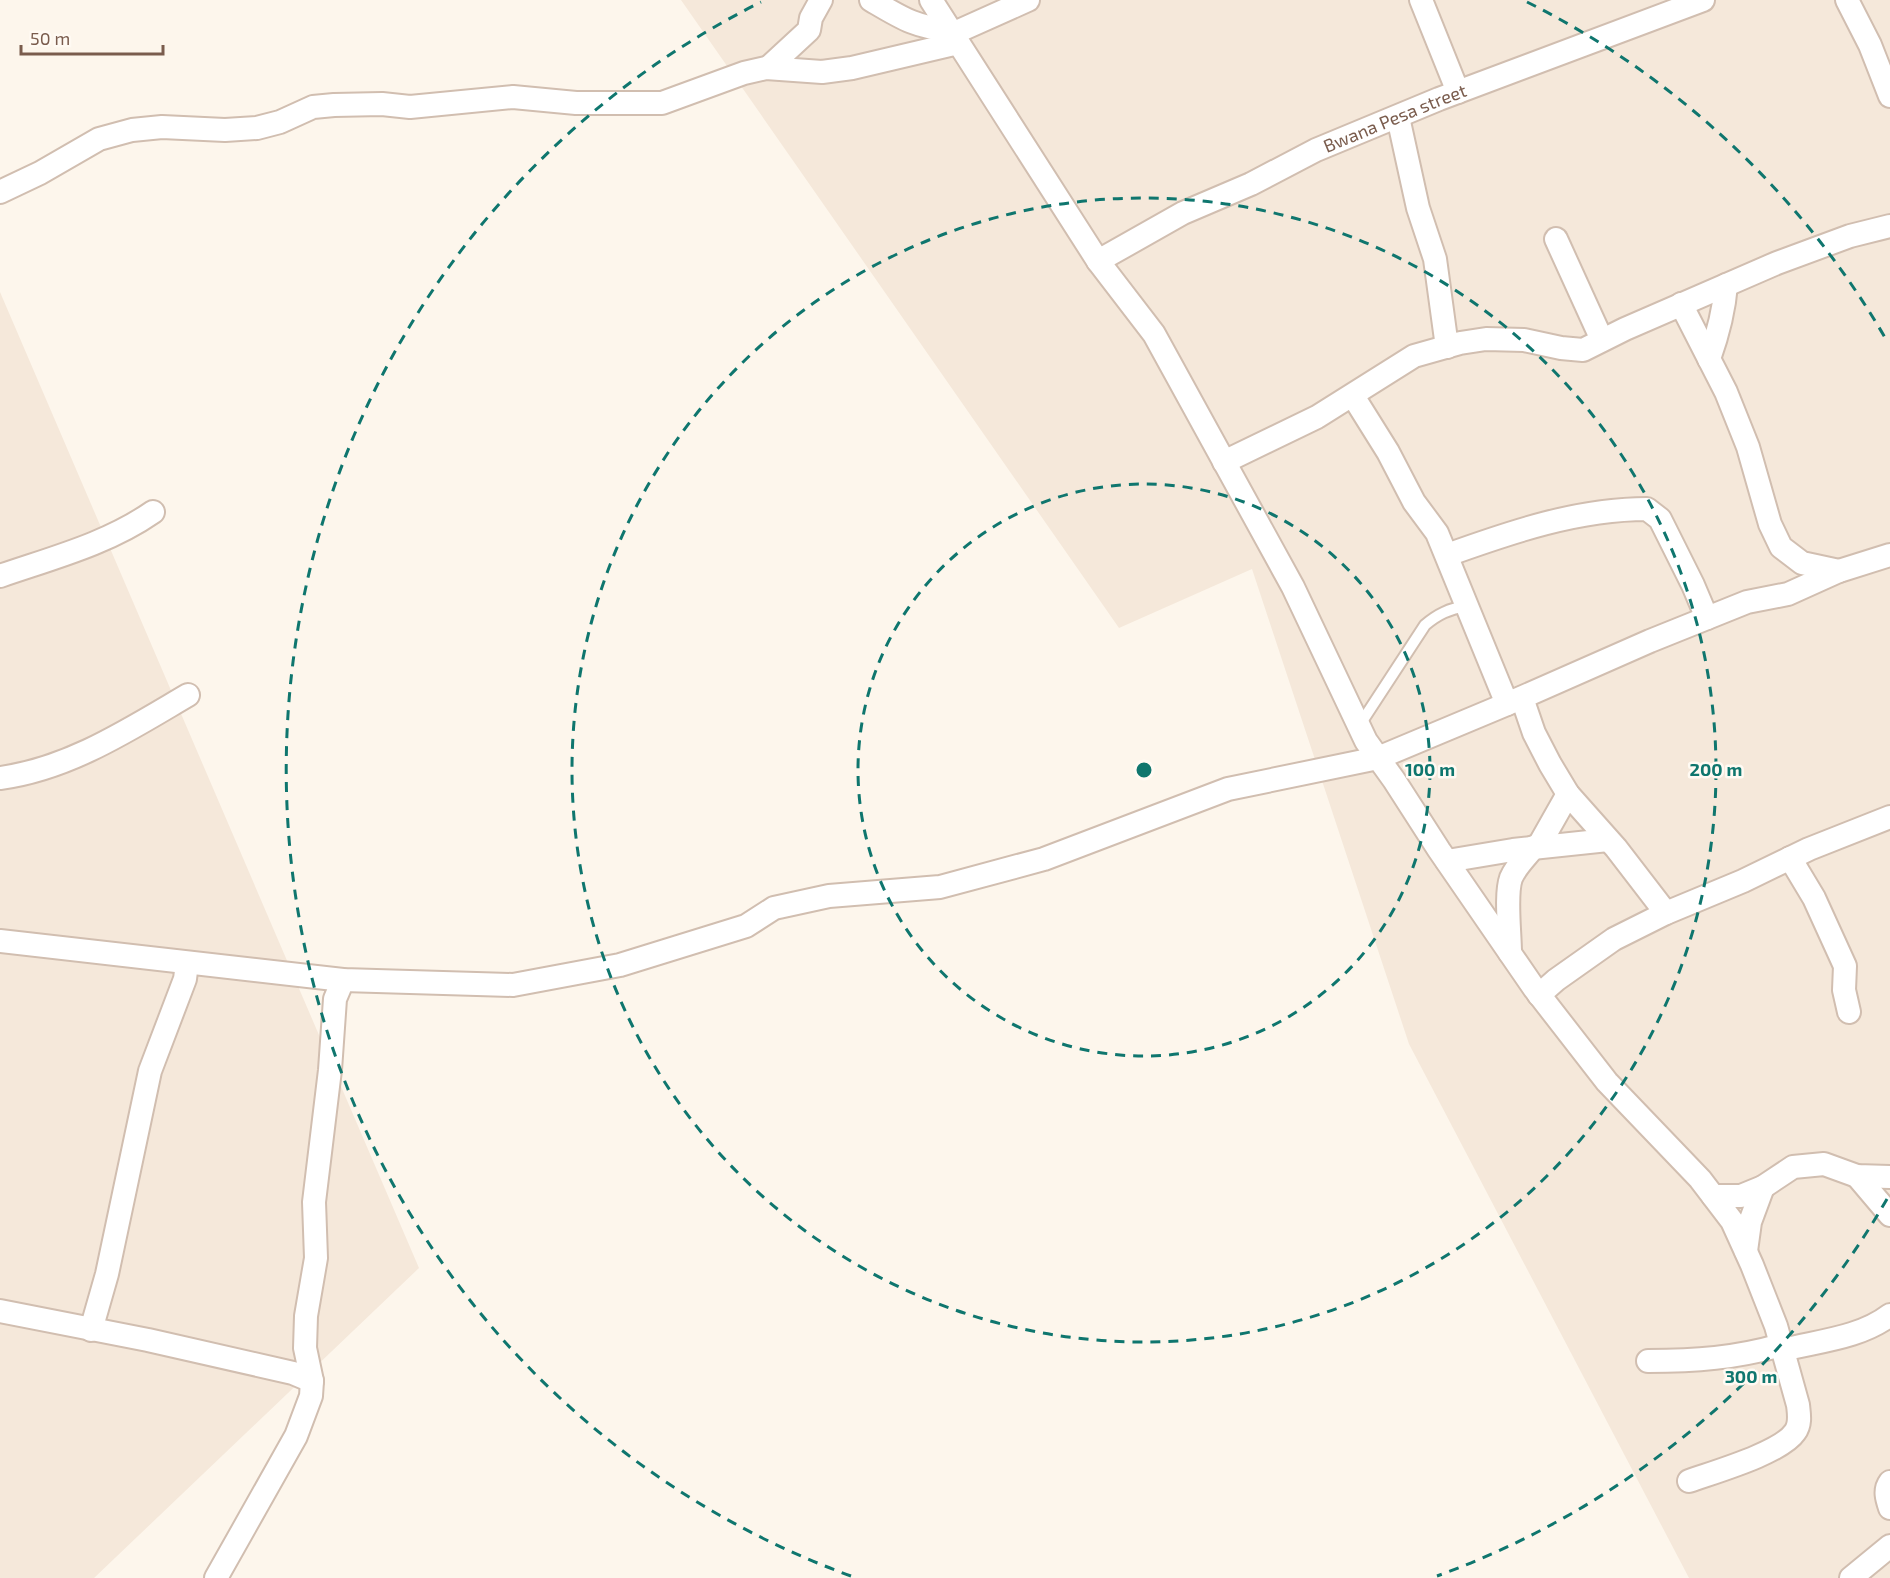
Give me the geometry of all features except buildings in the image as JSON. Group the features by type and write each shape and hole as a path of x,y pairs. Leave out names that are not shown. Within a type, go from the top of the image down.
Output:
{"street":[{"path":"768,68 809,30 811,18 821,0"},
{"path":"871,0 906,20 953,35"},
{"path":"931,0 1098,261 1154,334 1293,587 1366,741 1539,995 1607,1082 1700,1179 1732,1221 1746,1251 1782,1348 1800,1418 1797,1431 1787,1440 1768,1450 1689,1480"},
{"path":"0,192 40,173 99,139 132,130 162,127 225,130 257,128 280,122 313,107 334,105 382,104 410,107 513,97 576,103 662,103 744,73 768,68 822,72 852,68 953,35 1028,0"},
{"path":"1421,0 1458,92"},
{"name":"Bwana Pesa street","path":"1098,261 1183,213 1251,184 1316,150 1458,92 1703,0"},
{"path":"1847,0 1870,45 1890,96"},
{"path":"1398,117 1418,208 1435,259 1447,347"},
{"path":"1224,462 1317,417 1414,356 1485,339 1524,340 1583,350 1681,304 1787,259 1850,236 1890,226"},
{"path":"1556,239 1602,340"},
{"path":"1709,359 1719,332 1725,285"},
{"path":"1681,304 1726,392 1748,447 1767,515 1781,547 1802,563 1839,571"},
{"path":"1353,396 1388,452 1414,502 1437,533 1466,606 1514,701 1568,794 1666,913"},
{"path":"1447,555 1497,537 1562,520 1602,511 1647,509 1660,519 1707,618"},
{"path":"0,576 96,543 134,526 153,512"},
{"path":"0,941 343,980 513,986 620,966 746,926 774,908 829,896 940,887 1044,859 1228,789 1378,758 1747,602 1788,594 1839,571 1890,555"},
{"path":"0,778 48,766 99,746 188,695"},
{"path":"1510,953 1510,916 1507,897 1511,878 1536,847 1568,794"},
{"path":"1539,995 1556,980 1614,939 1666,913 1743,881 1809,849 1890,817"},
{"path":"1447,861 1536,847 1608,840"},
{"path":"1790,858 1814,898 1845,966 1844,990 1849,1012"},
{"path":"91,1330 107,1274 150,1071 185,979 187,963"},
{"path":"216,1578 296,1436 311,1396 312,1381 305,1348 306,1316 316,1258 314,1202 330,1070 335,999 343,980"},
{"path":"1713,1196 1741,1196 1762,1187 1793,1167 1824,1164 1857,1176 1890,1177"},
{"path":"1857,1176 1890,1215"},
{"path":"1746,1251 1750,1222 1762,1187"},
{"path":"0,1311 148,1340 293,1373 312,1381"},
{"path":"1648,1361 1731,1357 1782,1348 1862,1331 1890,1315"},
{"path":"1890,1482 1887,1486 1886,1497 1890,1508"},
{"path":"1851,1578 1890,1546"}],"lane":[{"path":"1358,726 1425,625 1437,615 1450,609 1466,606"}],"shaded area":[{"path":"681,0 1890,0 1890,1578 1689,1578 1409,1044 1252,569 1119,628"},
{"path":"0,292 419,1268 94,1578 0,1578"}]}
